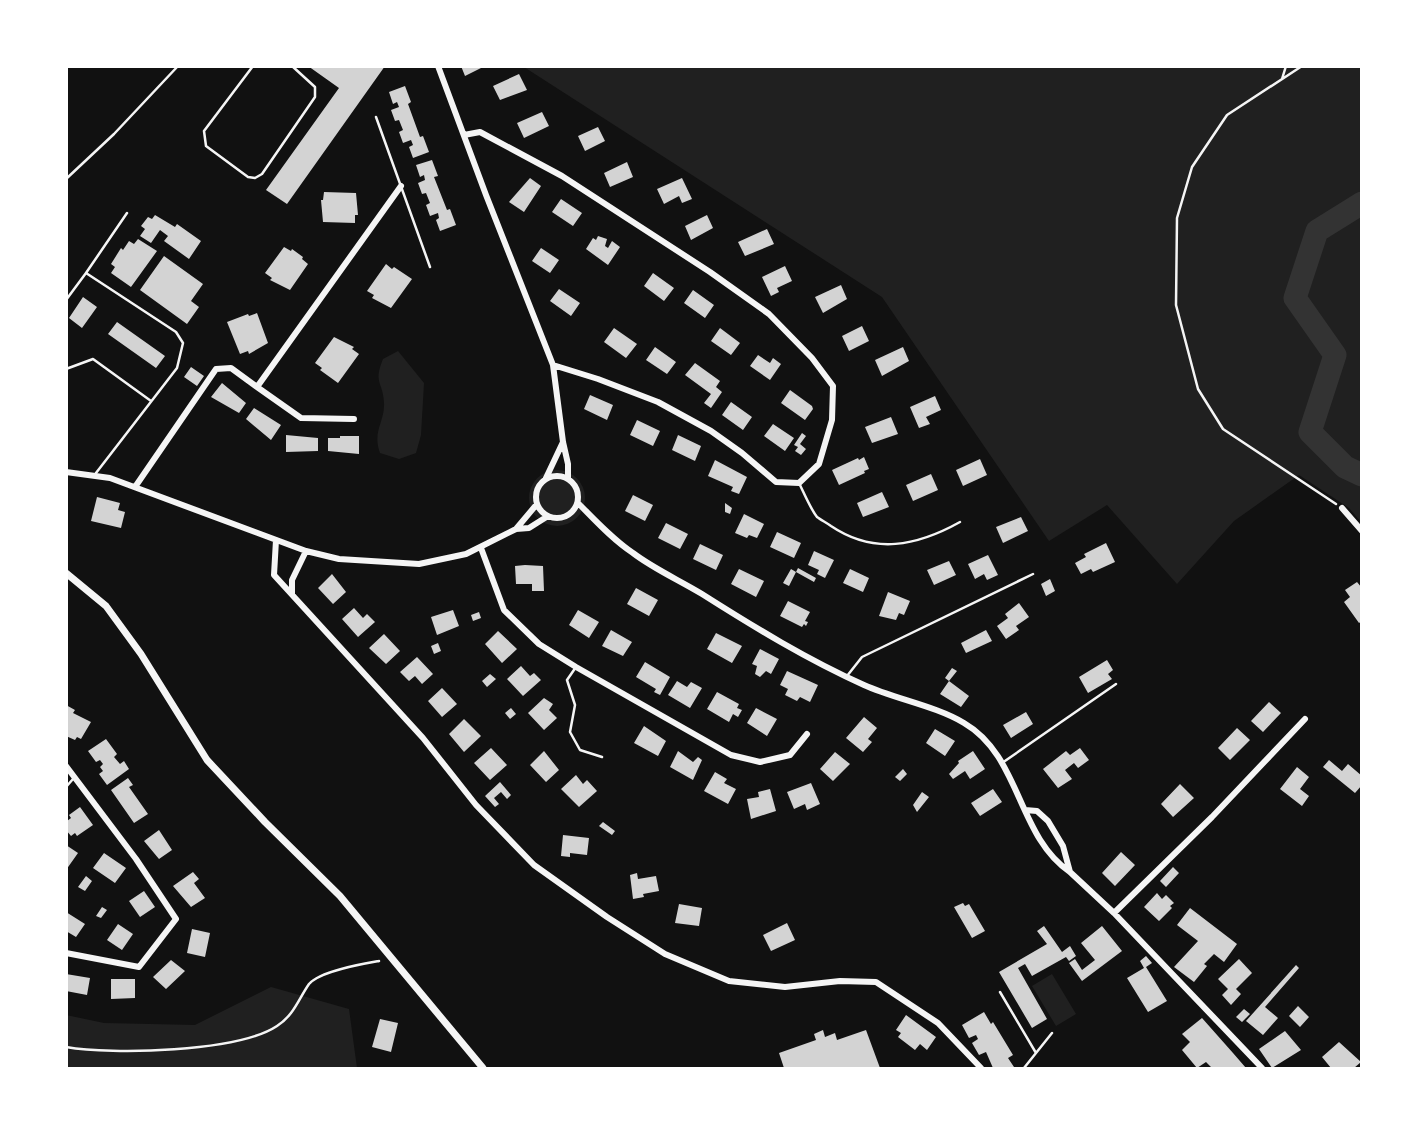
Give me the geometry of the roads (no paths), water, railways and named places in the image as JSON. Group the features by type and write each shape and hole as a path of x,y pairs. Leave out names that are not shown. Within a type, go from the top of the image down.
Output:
{"street":[{"path":"438,66 553,365 568,478 577,489 578,503 569,515 562,518 548,516 537,504"},
{"path":"464,135 480,132 562,176 769,314 812,358 833,386 832,419 818,464 799,483 776,482 711,431 658,402 553,365"},
{"path":"257,387 401,186"},
{"path":"135,487 216,369 230,368 301,418 354,419"},
{"path":"516,530 537,504 537,490 563,442"},
{"path":"66,472 110,478 306,551 338,559 419,564 466,554 516,530 529,528 548,516"},
{"path":"545,479 556,476 568,478"},
{"path":"578,503 633,554 757,629 864,685 964,723 991,745 1044,846 1061,866 1114,913 1262,1069"},
{"path":"1342,508 1362,531"},
{"path":"276,540 274,575 423,738 476,805 534,865 665,954 729,981 785,987 840,981 876,982 937,1023 981,1069"},
{"path":"481,548 504,610 539,644 576,667 731,755 760,762 790,755 807,734"},
{"path":"292,594 292,580 306,551"},
{"path":"66,573 106,606 141,654 207,760 340,896 483,1069"},
{"path":"1114,913 1212,817 1304,719"},
{"path":"66,766 136,859 176,919 139,967 66,953"},
{"path":"1025,810 1037,811 1048,821 1063,846 1070,872"}],"lane":[{"path":"66,179 114,134 178,66"},
{"path":"253,66 204,131 203,139 206,146 247,177 255,178 262,174 315,97 314,87 292,66"},
{"path":"376,117 430,267"},
{"path":"66,300 127,213"},
{"path":"86,273 176,332 183,343 177,368 94,476"},
{"path":"66,369 93,359 151,401"},
{"path":"799,483 818,517 846,537 882,545 911,543 934,537 960,522"},
{"path":"847,676 862,657 1032,575"},
{"path":"576,667 567,680 575,705 570,732 580,750 602,757"},
{"path":"1002,763 1116,684"},
{"path":"66,788 75,775"},
{"path":"1000,992 1036,1054"},
{"path":"1024,1069 1052,1033"}],"waterway":[{"path":"1362,203 1317,231 1295,298 1335,355 1310,432 1345,467 1362,475"}]}
